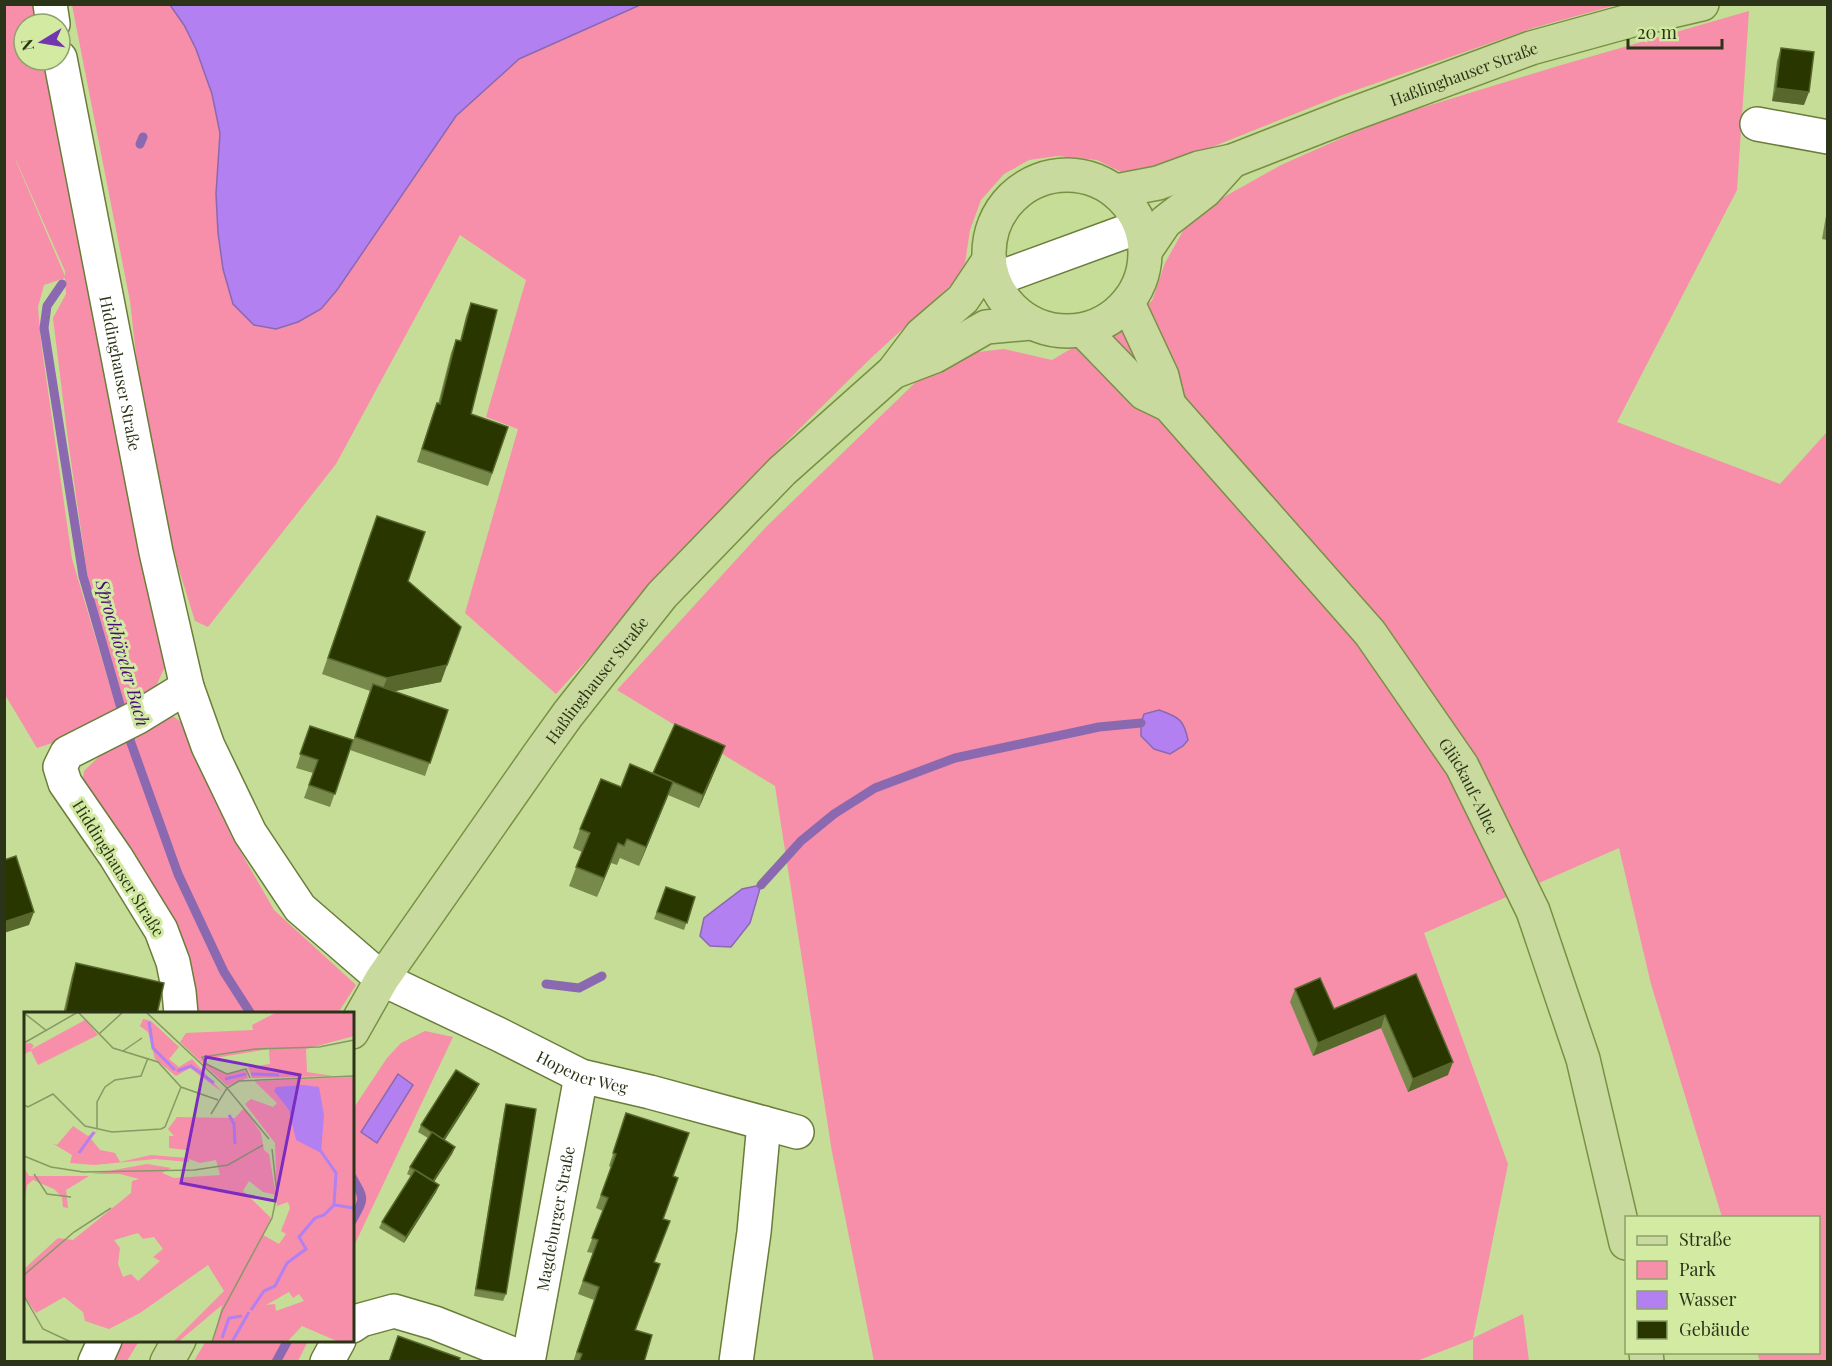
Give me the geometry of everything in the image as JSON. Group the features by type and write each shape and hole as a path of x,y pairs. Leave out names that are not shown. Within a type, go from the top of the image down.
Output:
{"main road":[{"name":"Haßlinghauser Straße","path":"1116,191 1158,183 1199,168 1232,160 1531,48 1702,4"},
{"name":"Haßlinghauser Straße","path":"1143,238 1204,191 1232,160"},
{"path":"1056,176 1083,176 1116,191 1135,213 1143,238 1144,270 1138,287 1128,303 1108,321 1083,330 1065,332 1030,323 1008,305 991,270 989,242 1003,208 1015,194 1030,184 1056,176"},
{"name":"Haßlinghauser Straße","path":"354,1028 382,979 568,714 662,596 782,471 893,372 921,335 963,299 991,270"},
{"name":"Glückauf-Allee","path":"1128,303 1162,376 1169,405"},
{"name":"Haßlinghauser Straße","path":"893,372 935,356 986,327 1030,323"},
{"name":"Glückauf-Allee","path":"1083,330 1144,393 1169,405 1370,633 1462,766 1533,911 1583,1059 1625,1239"},
{"path":"167,1362 178,1342"}],"street":[{"name":"Hiddinghauser Straße","path":"63,72 156,552 187,687 208,746 250,833 293,899 300,908 382,979"},
{"path":"1757,124 1827,137"},
{"path":"991,270 1143,238"},
{"name":"Hiddinghauser Straße","path":"182,1012 173,962 161,930 116,857 65,783 60,766 67,753 138,717 187,687"},
{"name":"Hopener Weg","path":"382,979 581,1076 797,1131"},
{"name":"Magdeburger Straße","path":"528,1361 581,1076"},
{"path":"736,1362 754,1232 764,1122"},
{"path":"354,1325 361,1320 394,1311 435,1323 528,1361"},
{"path":"95,1362 105,1342"},
{"path":"327,1362 338,1342"}],"green space":[{"path":"4,5 34,5 35,12 12,12 12,72 47,72 169,658 156,686 118,713 67,738 37,748 4,693","holes":["16,160 65,271 65,276","65,278 66,294 53,318 94,621 112,693 72,559 41,342 38,307 44,285"]},
{"path":"72,5 1616,5 1533,28 1342,95 1147,173 1121,172 1097,160 1058,156 1029,160 1004,174 981,200 970,230 965,263 953,283 872,357 770,458 556,694 465,613 518,429 486,417 526,280 460,235 336,464 208,627 195,621 163,518 141,399 130,301"},
{"path":"1749,11 1737,190 1617,422 1780,484 1827,432 1827,1361 1760,1361 1757,1354 1820,1354 1820,1216 1722,1216 1651,984 1619,848 1424,933 1508,1164 1473,1338 1523,1314 1529,1361 1473,1361 1473,1339 1414,1362 874,1361 832,1152 775,786 617,690 767,526 919,379 960,354 1004,349 1052,360 1152,301 1165,263 1192,215 1281,165 1385,119"},
{"path":"172,715 182,723 231,835 274,910 356,985 339,1012 190,1012 88,798 83,780 84,771 108,748"},
{"path":"425,1031 453,1037 354,1246 354,1108 387,1058 401,1043"},
{"path":"111,1342 138,1342 127,1361 101,1362"},
{"path":"205,1342 308,1342 298,1361 194,1361"}],"water":[{"path":"170,5 640,5 519,59 456,116 337,290 321,309 298,322 276,329 254,325 233,304 223,269 218,233 216,194 220,133 212,94 196,49 184,25"},
{"path":"1159,710 1180,720 1188,740 1170,754 1154,749 1141,736 1144,714"},
{"path":"761,885 750,923 731,947 710,946 700,936 704,918 742,889"},
{"path":"398,1074 413,1085 377,1143 361,1132"}],"building":[{"path":"1781,48 1814,52 1809,92 1776,88"},
{"path":"471,303 497,310 471,414 508,427 492,473 422,449 437,403 440,404 456,340 461,341"},
{"path":"377,516 425,532 408,581 461,627 447,665 387,678 328,658"},
{"path":"373,684 448,710 430,763 355,737"},
{"path":"675,724 725,746 703,795 653,773"},
{"path":"310,726 353,740 335,794 309,785 318,760 300,754"},
{"path":"630,764 673,782 646,847 627,839 624,846 618,843 604,878 576,867 590,833 580,829 601,779 621,787"},
{"path":"16,856 34,912 4,922 4,860"},
{"path":"666,887 695,897 687,923 657,912"},
{"path":"76,963 164,983 157,1012 65,1012"},
{"path":"1416,974 1453,1062 1413,1079 1385,1015 1318,1043 1295,989 1320,978 1334,1009"},
{"path":"456,1070 479,1084 443,1140 421,1125"},
{"path":"506,1104 536,1109 506,1294 476,1289"},
{"path":"626,1113 689,1133 673,1176 678,1178 663,1219 670,1221 654,1262 660,1264 635,1330 652,1335 644,1362 579,1362 582,1354 577,1352 599,1287 583,1281 598,1240 592,1238 608,1198 601,1195 616,1154 613,1153"},
{"path":"432,1132 455,1147 433,1181 410,1167"},
{"path":"415,1170 439,1185 406,1237 382,1222"},
{"path":"398,1336 460,1358 459,1362 389,1362"}],"waterway":[{"name":"Sprockhöveler Bach","path":"140,144 143,137"},
{"name":"Sprockhöveler Bach","path":"62,284 47,306 44,328 83,576 131,743 178,874 224,972 250,1012"},
{"path":"761,885 801,841 834,814 875,788 955,758 1099,727 1141,723"},
{"path":"546,984 579,988 602,976"},
{"name":"Sprockhöveler Bach","path":"354,1181 362,1199 354,1217"},
{"name":"Sprockhöveler Bach","path":"276,1362 287,1342"}]}
